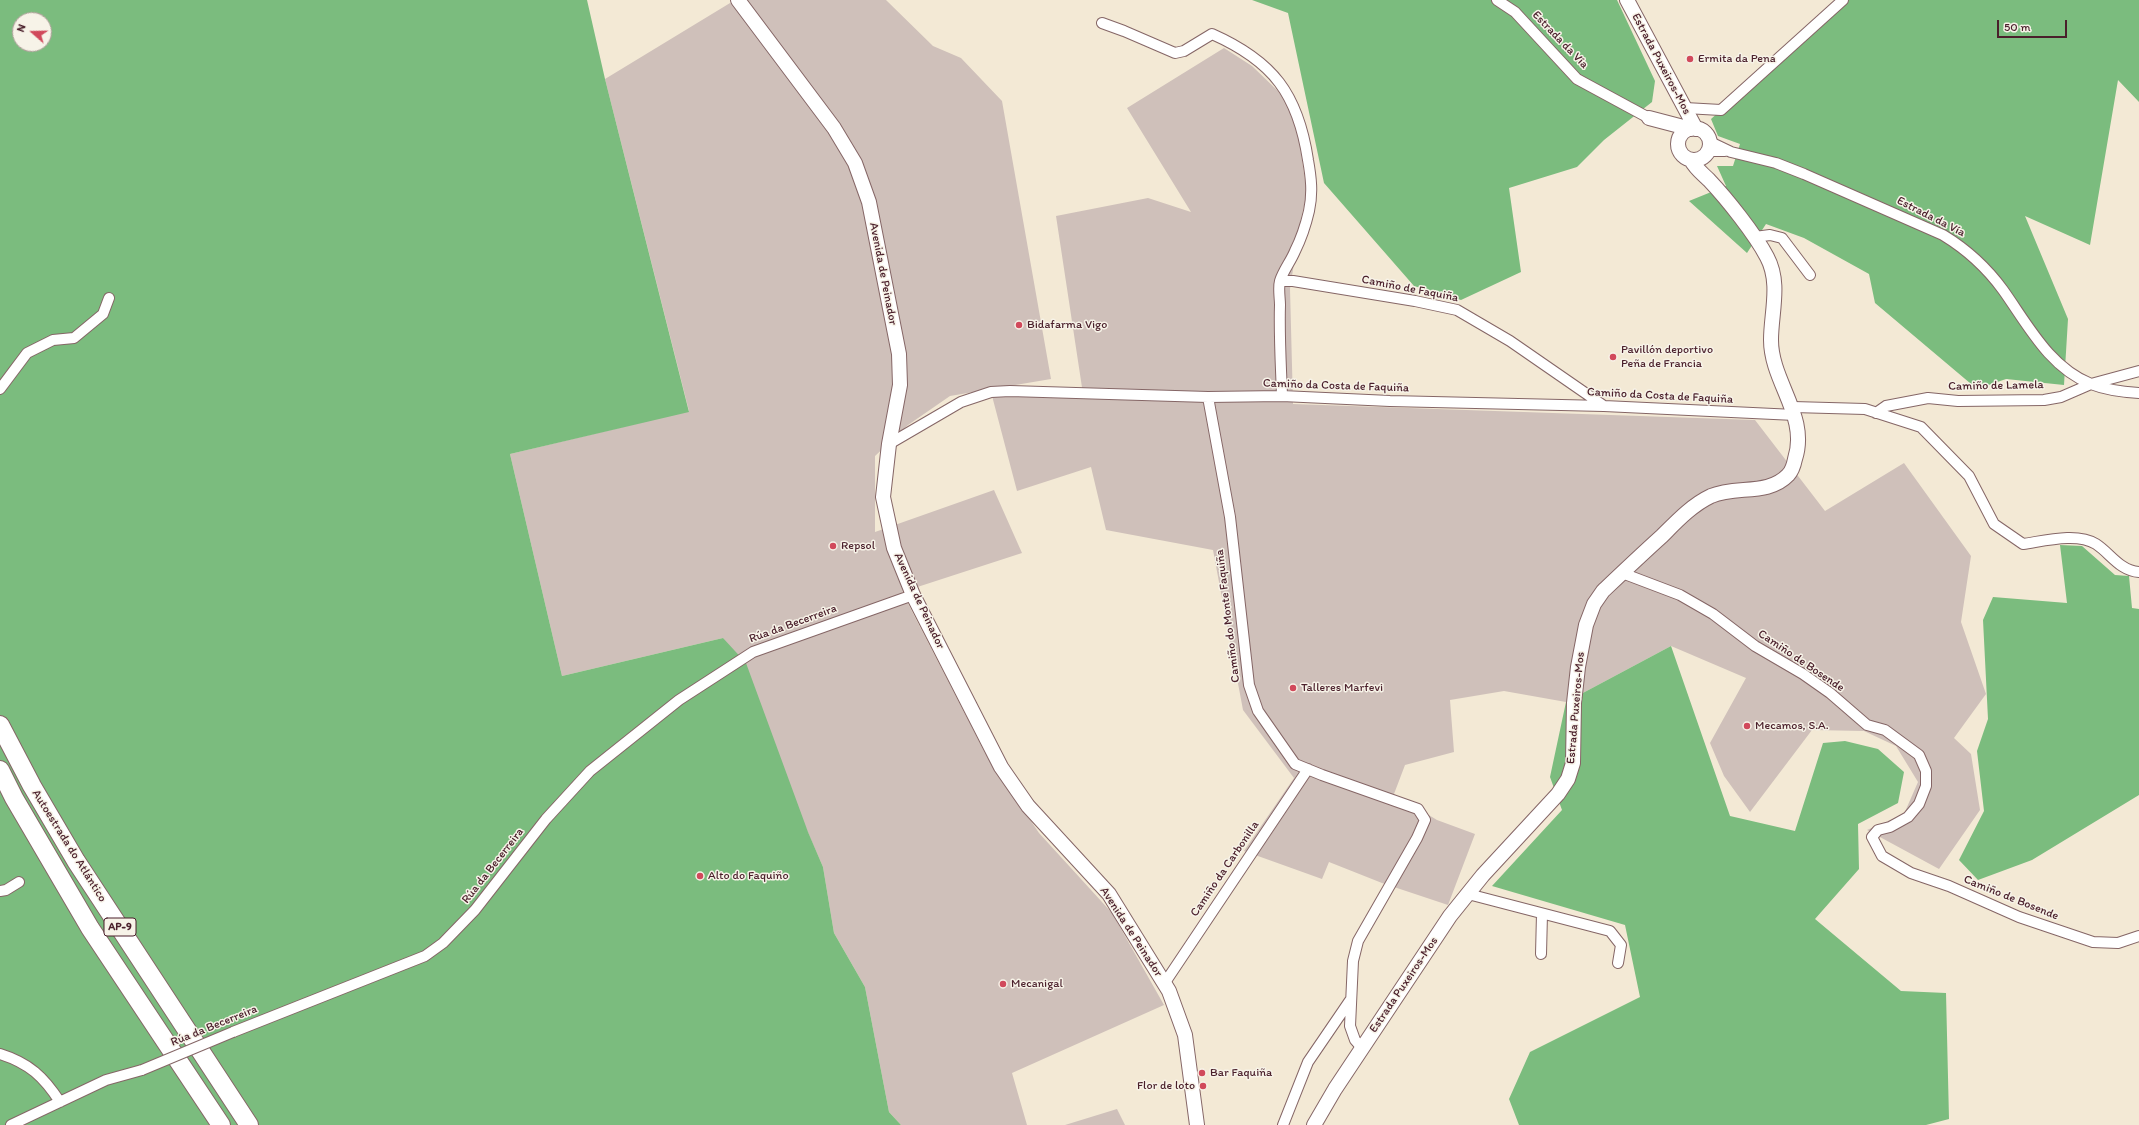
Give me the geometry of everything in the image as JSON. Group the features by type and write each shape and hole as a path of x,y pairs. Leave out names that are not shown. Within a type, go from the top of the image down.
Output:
{"highway":[{"name":"Autoestrada do Atlántico","path":"0,725 32,786 76,861 249,1125"},
{"name":"Autoestrada do Atlántico","path":"0,770 14,798 90,928 221,1125"}],"street":[{"name":"Avenida de Peinador","path":"738,0 834,128 855,163 869,202 899,354 900,385 889,444 883,497 894,548 914,595 1002,767 1028,806 1109,894 1169,991 1185,1035 1197,1125"},
{"name":"Estrada da Vía","path":"1497,0 1515,12 1577,79 1649,118"},
{"name":"Estrada Puxeiros-Mos","path":"1627,0 1685,108 1694,129"},
{"path":"1685,108 1721,110 1843,0"},
{"path":"1102,23 1175,53 1184,51 1212,34 1236,45 1255,57 1274,75 1291,101 1301,124 1312,187 1309,211 1296,249 1280,281 1279,328 1282,396"},
{"path":"1649,118 1704,132 1702,153 1682,154 1679,142 1649,118"},
{"path":"1679,142 1683,133 1694,129"},
{"name":"Estrada da Vía","path":"1702,153 1731,152 1776,164 1804,174 1914,221 1963,247 2002,289 2027,327 2046,351 2074,374 2091,384 2109,389 2139,393"},
{"name":"Estrada Puxeiros-Mos","path":"1314,1125 1335,1088 1450,916 1483,875 1558,794 1568,779 1573,763 1574,703 1578,667 1586,625 1594,604 1603,591 1691,509 1711,497 1728,490 1764,488 1778,483 1789,474 1798,451 1798,429 1794,411 1774,361 1771,340 1775,300 1773,279 1768,258 1755,238 1708,180 1698,172 1702,153"},
{"path":"1755,238 1770,235 1782,238 1810,275"},
{"name":"Camiño de Faquiña","path":"1280,281 1301,282 1415,301 1456,310 1510,341 1604,406"},
{"path":"0,389 27,353 53,340 74,338 104,314 109,298"},
{"name":"Camiño de Lamela","path":"1876,413 1886,406 1928,398 1958,401 2044,400 2060,396 2091,384 2139,372"},
{"name":"Camiño da Costa de Faquiña","path":"889,444 961,402 991,392 1010,391 1208,397 1282,396 1390,401 1794,411 1865,409 1921,428 1969,476 1994,524 2023,544 2072,537 2095,543 2116,562 2139,572"},
{"name":"Camiño do Monte Faquiña","path":"1208,397 1230,517 1249,685 1258,711 1295,764 1418,809 1425,820 1417,838 1358,941 1353,961 1350,999 1350,1026 1355,1040 1362,1048"},
{"name":"Camiño de Bosende","path":"1622,573 1680,595 1713,614 1755,646 1803,674 1830,693 1867,725 1885,730 1918,755 1926,771 1926,786 1919,804 1908,817 1890,827 1878,830 1872,837 1882,856 1912,873 1948,886 2019,917 2073,936 2093,942 2118,943 2139,936"},
{"name":"Rúa da Becerreira","path":"10,1125 106,1080 142,1070 425,956 443,943 475,910 546,819 590,771 680,700 753,652 914,595"},
{"name":"Camiño da Carbonilla","path":"1164,984 1308,769"},
{"path":"0,891 6,890 19,882"},
{"path":"1468,894 1610,931 1621,945 1618,963"},
{"path":"1541,954 1542,914"},
{"path":"1283,1125 1308,1062 1350,999"},
{"path":"0,1054 28,1066 48,1083 60,1102"}],"shaded area":[{"path":"735,0 886,0 933,46 961,58 1002,101 1051,379 950,396 908,425 875,456 875,532 994,490 1022,553 902,592 985,753 1039,833 1112,913 1164,1005 1012,1073 1027,1125 901,1125 889,1112 865,987 834,933 823,867 723,638 562,676 510,454 689,411 605,79"},
{"path":"1224,48 1252,66 1278,91 1296,120 1307,194 1301,218 1290,289 1293,404 1755,420 1825,511 1904,463 1971,556 1961,622 1986,694 1954,738 1971,754 1980,810 1939,869 1867,830 1904,814 1918,782 1896,746 1864,731 1812,730 1750,812 1724,776 1710,743 1746,678 1671,646 1566,702 1504,691 1450,700 1454,752 1405,765 1394,794 1437,820 1475,834 1448,905 1382,883 1329,862 1322,879 1244,851 1294,778 1243,710 1213,550 1106,530 1091,467 1017,491 991,392 1083,394 1056,216 1148,198 1191,212 1127,108"},
{"path":"1117,1109 1125,1125 1065,1125"}],"green space":[{"path":"0,0 587,0 605,79 689,412 510,454 562,676 723,638 746,663 808,832 823,867 834,933 865,987 889,1112 901,1125 0,1125"},
{"path":"1252,0 1617,0 1655,81 1652,102 1604,140 1577,167 1509,188 1521,272 1461,300 1414,286 1324,183 1288,13"},
{"path":"1844,0 2139,0 2139,102 2118,80 2090,245 2025,216 2068,319 2064,385 2006,379 1977,389 1875,303 1869,274 1804,238 1766,224 1747,253 1689,201 1726,186 1717,166 1733,166 1740,144 1718,136 1711,119"},
{"path":"2060,545 2082,546 2115,575 2129,576 2132,608 2139,609 2139,795 2032,860 1978,880 1959,860 1984,811 1977,751 1988,719 1983,620 1993,597 2067,603"},
{"path":"1671,646 1730,816 1795,831 1823,743 1845,741 1878,749 1904,772 1898,803 1858,824 1859,869 1815,919 1901,991 1946,993 1949,1119 1926,1125 1519,1125 1509,1099 1530,1052 1640,997 1625,925 1492,886 1562,810 1550,777 1566,702"}],"place":[{"name":"Ermita da Pena","path":"1690,59"},
{"name":"Bidafarma Vigo","path":"1019,325"},
{"name":"Pavillón deportivo Peña de Francia","path":"1613,357"},
{"name":"Repsol","path":"833,546"},
{"name":"Talleres Marfevi","path":"1293,688"},
{"name":"Mecamos, S.A.","path":"1747,726"},
{"name":"Alto do Faquiño","path":"700,876"},
{"name":"Mecanigal","path":"1003,984"},
{"name":"Bar Faquiña","path":"1202,1073"},
{"name":"Flor de loto","path":"1203,1086"}]}
